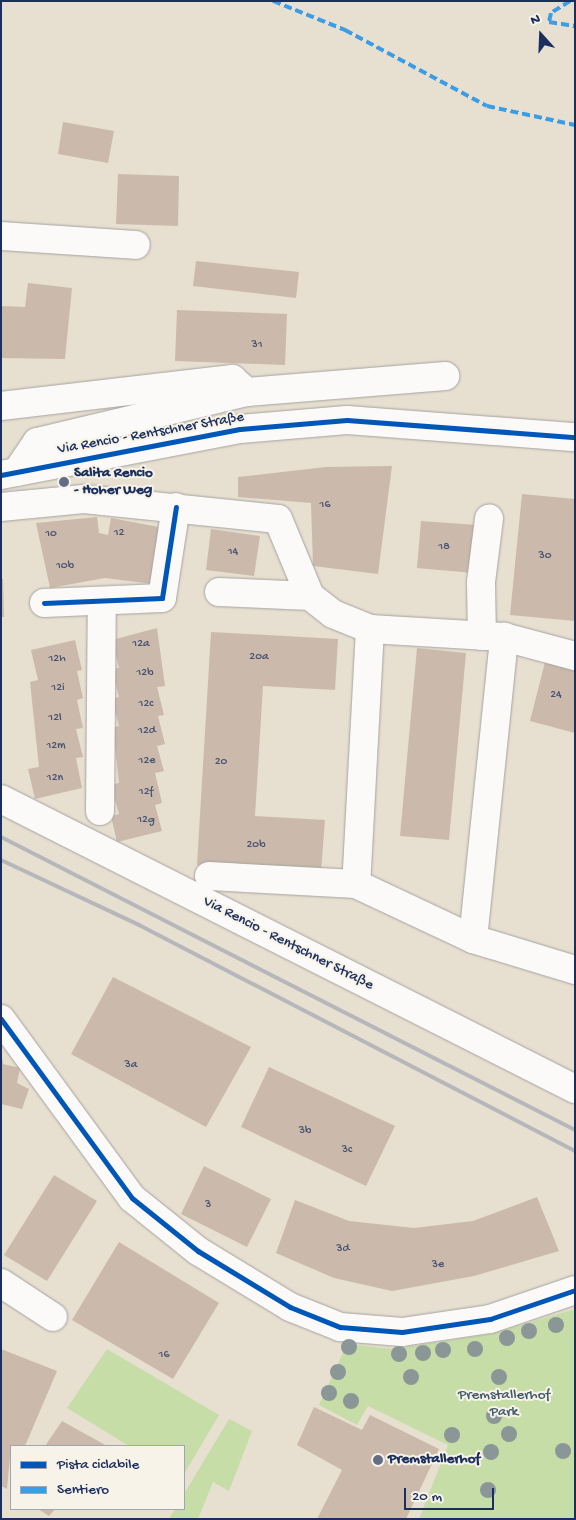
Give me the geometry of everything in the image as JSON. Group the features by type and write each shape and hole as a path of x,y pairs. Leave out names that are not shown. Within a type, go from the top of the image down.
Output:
{"street":[{"path":"1,236 136,245"},
{"path":"9,474 37,442 247,392 445,376"},
{"path":"1,406 232,379 247,392"},
{"name":"Via Rencio - Rentschner Straße","path":"9,474 240,429 347,420 575,437"},
{"path":"1,507 84,499 278,519 310,596 333,614 370,628 493,637 575,656"},
{"path":"44,603 162,598 176,507"},
{"path":"473,939 493,637 481,582 489,520"},
{"path":"219,592 310,596"},
{"path":"100,811 102,601"},
{"path":"356,884 370,628"},
{"name":"Via Rencio - Rentschner Straße","path":"1,799 575,1089"},
{"path":"209,876 356,884 473,939 575,970"},
{"path":"1,1019 132,1198 198,1251 290,1307 340,1326 402,1332 490,1319 575,1290"},
{"path":"1,1284 53,1317"}],"green space":[{"name":"Premstallerhof Park","path":"575,1309 575,1519 419,1519 448,1445 368,1406 357,1425 319,1405 347,1344 392,1349 490,1334"},
{"path":"107,1349 219,1415 185,1472 185,1445 127,1445 67,1408"},
{"path":"229,1419 252,1431 229,1491 213,1482 198,1519 169,1519 174,1510 185,1510 185,1492"}],"building":[{"path":"63,122 114,131 108,163 58,154"},
{"path":"118,174 179,176 178,226 116,224"},
{"path":"196,261 299,272 296,298 193,286"},
{"path":"28,283 72,288 65,359 1,358 1,306 25,307"},
{"path":"177,310 287,314 285,365 175,361"},
{"path":"392,466 378,574 313,566 311,503 238,497 238,477 326,467"},
{"path":"522,494 575,499 575,621 510,615"},
{"path":"97,517 99,533 108,535 111,518 159,527 153,584 105,578 50,588 36,523"},
{"path":"421,521 477,525 473,573 417,568"},
{"path":"211,529 260,536 254,576 206,570"},
{"path":"1,579 3,579 4,617 1,617"},
{"path":"157,628 165,686 157,687 164,715 158,716 165,744 157,746 164,771 155,773 162,803 155,805 162,831 117,842 111,816 119,814 111,785 119,783 113,728 119,726 112,699 119,697 112,669 119,668 112,640"},
{"path":"211,632 338,639 335,690 263,686 255,816 325,820 321,872 197,865"},
{"path":"75,640 82,670 77,671 83,698 77,700 83,728 76,729 83,757 76,758 82,788 35,799 28,769 39,767 30,682 38,680 31,650"},
{"path":"417,648 466,653 449,840 400,836"},
{"path":"545,662 575,671 575,733 530,721"},
{"path":"113,977 251,1047 206,1127 71,1054"},
{"path":"1,1049 3,1064 20,1068 17,1083 29,1089 22,1109 1,1104"},
{"path":"269,1067 395,1126 366,1186 241,1127"},
{"path":"204,1166 271,1199 247,1247 181,1214"},
{"path":"54,1175 97,1201 47,1281 4,1255"},
{"path":"537,1197 559,1251 474,1276 392,1291 334,1278 276,1253 295,1200 349,1221 414,1228 473,1221"},
{"path":"119,1242 219,1303 173,1379 72,1320"},
{"path":"1,1349 57,1371 25,1445 10,1445 7,1489 1,1486"},
{"name":"Premstallerhof","path":"314,1407 362,1430 370,1415 439,1449 406,1519 317,1519 342,1470 297,1445"},
{"path":"62,1421 105,1445 46,1445"},
{"path":"40,1510 54,1510 49,1516"}],"railway":[{"path":"1,837 575,1130"},
{"path":"1,860 139,925 575,1151"}],"marked path":[{"path":"273,1 345,30 487,106 575,125"},
{"path":"570,1 551,13 549,22 575,26"}],"cycle path":[{"path":"1,475 240,429 347,420 575,437"},
{"path":"44,603 162,598 176,507"},
{"path":"1,1019 132,1198 198,1251 290,1307 340,1327 402,1332 490,1319 575,1290"}],"place":[{"name":"Salita Rencio - Hoher Weg","path":"64,482"},
{"name":"Premstallerhof","path":"378,1460"}]}
